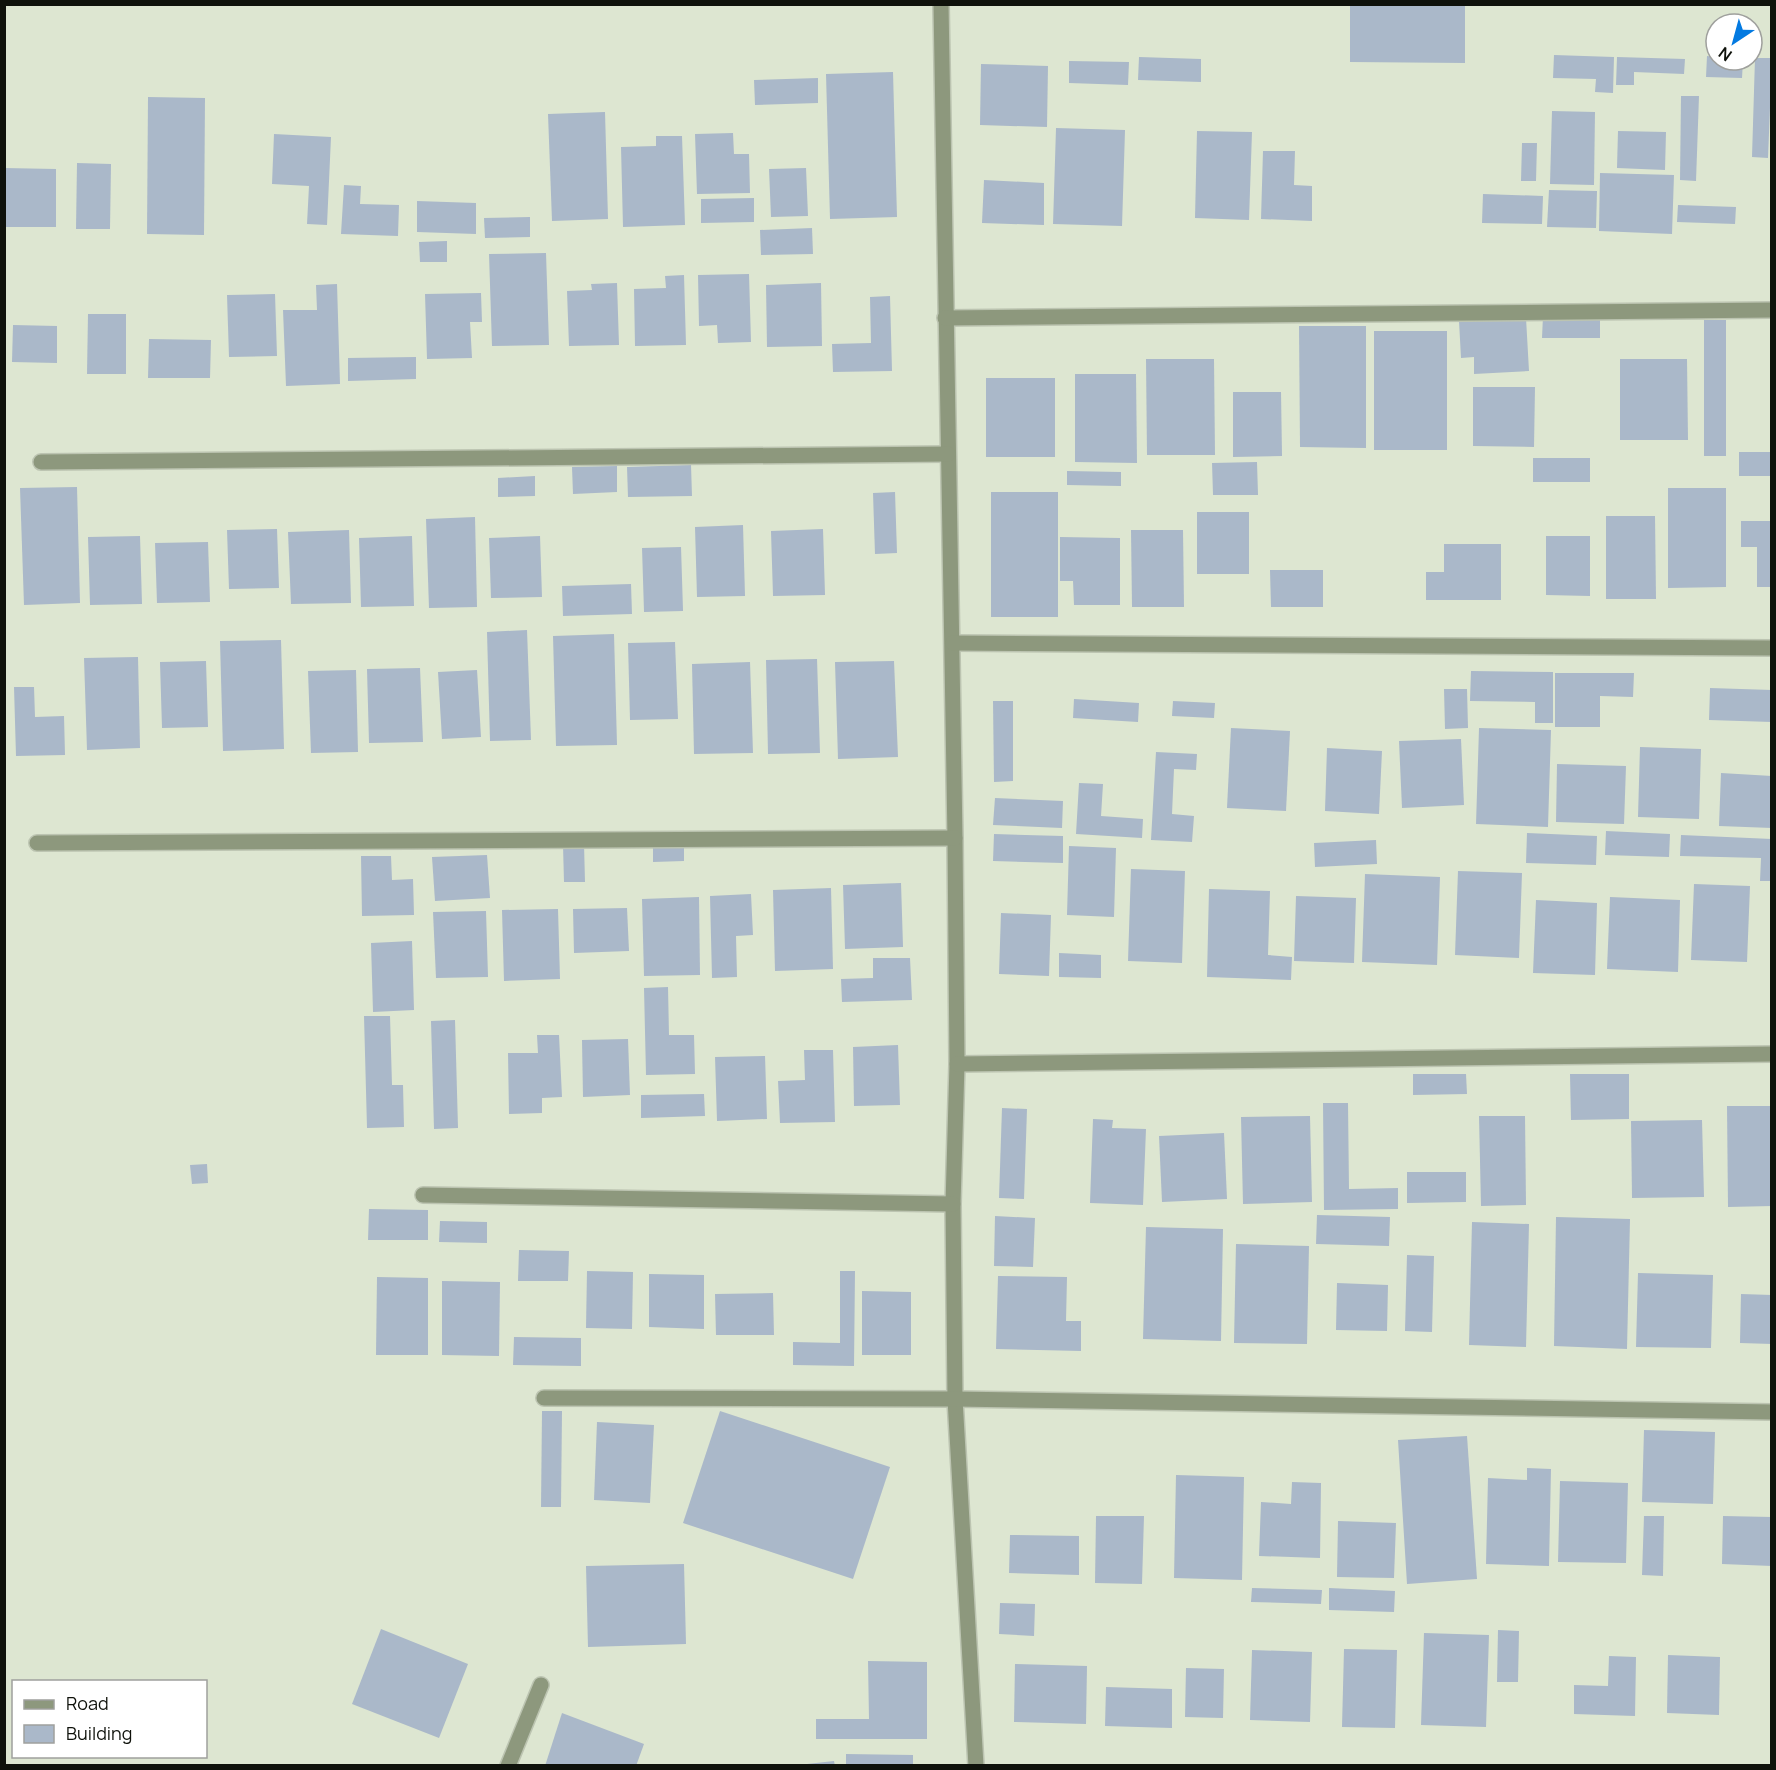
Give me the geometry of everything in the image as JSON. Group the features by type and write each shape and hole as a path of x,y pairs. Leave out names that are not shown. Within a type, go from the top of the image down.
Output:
{"street":[{"path":"941,4 955,838 957,1064 953,1204 955,1399 976,1766"},
{"path":"945,318 1772,310"},
{"path":"41,462 948,454"},
{"path":"953,643 1772,648"},
{"path":"37,843 955,838"},
{"path":"957,1064 1772,1054"},
{"path":"423,1195 953,1204"},
{"path":"544,1398 955,1399 1772,1412"},
{"path":"508,1766 541,1685"}],"building":[{"path":"1350,4 1465,4 1465,63 1350,62"},
{"path":"1554,55 1614,57 1613,93 1595,92 1596,79 1553,78"},
{"path":"1139,57 1201,59 1201,82 1138,80"},
{"path":"1617,57 1685,59 1684,74 1634,72 1634,85 1616,85"},
{"path":"1764,58 1772,58 1768,158 1752,157 1755,72 1764,72"},
{"path":"1069,61 1129,62 1128,85 1069,83"},
{"path":"981,64 1048,66 1047,127 980,125"},
{"path":"893,72 897,217 830,219 826,74"},
{"path":"1706,72 1742,72 1742,78 1706,77"},
{"path":"818,78 818,103 755,105 754,80"},
{"path":"1681,96 1699,96 1696,181 1680,180"},
{"path":"148,97 205,98 204,235 147,234"},
{"path":"1552,111 1595,112 1594,185 1550,184"},
{"path":"605,112 608,219 552,221 548,114"},
{"path":"1056,128 1125,130 1122,226 1053,224"},
{"path":"1197,131 1252,132 1249,220 1195,218"},
{"path":"1618,131 1666,132 1665,170 1617,168"},
{"path":"733,133 734,154 749,154 750,193 697,194 695,134"},
{"path":"274,134 331,137 327,225 307,224 309,186 272,184"},
{"path":"656,136 682,136 685,225 623,227 621,147 656,146"},
{"path":"1522,143 1537,143 1536,181 1521,181"},
{"path":"1263,151 1295,151 1294,185 1312,186 1312,221 1261,219"},
{"path":"77,163 111,164 110,229 76,229"},
{"path":"4,168 56,169 56,227 4,227"},
{"path":"806,168 808,216 771,217 769,169"},
{"path":"1600,173 1674,175 1672,234 1599,231"},
{"path":"984,180 1044,183 1044,225 982,223"},
{"path":"344,185 361,186 360,204 399,205 398,236 341,234"},
{"path":"1549,190 1597,191 1596,228 1547,227"},
{"path":"1483,194 1543,196 1542,224 1482,223"},
{"path":"754,198 754,222 701,223 701,199"},
{"path":"417,201 476,203 476,234 417,232"},
{"path":"1678,205 1736,207 1735,224 1677,222"},
{"path":"530,217 530,237 485,238 484,218"},
{"path":"812,228 813,254 761,255 760,230"},
{"path":"447,241 447,262 420,262 419,242"},
{"path":"546,253 549,345 492,346 489,254"},
{"path":"749,274 751,342 718,343 717,325 699,326 698,275"},
{"path":"684,275 686,345 635,346 634,289 666,288 665,276"},
{"path":"617,283 619,345 569,346 567,291 592,290 591,284"},
{"path":"821,283 822,346 767,347 766,285"},
{"path":"337,284 340,384 286,386 283,310 317,310 316,285"},
{"path":"481,293 482,322 470,322 472,358 427,359 425,294"},
{"path":"275,294 277,356 229,357 227,295"},
{"path":"890,296 892,371 833,372 832,344 871,343 870,297"},
{"path":"88,314 126,314 126,374 87,374"},
{"path":"1543,316 1600,316 1600,338 1542,338"},
{"path":"1526,318 1529,371 1474,374 1474,357 1461,358 1459,321"},
{"path":"1704,320 1726,320 1726,456 1704,456"},
{"path":"13,325 57,326 57,363 12,362"},
{"path":"1299,326 1366,326 1366,448 1300,447"},
{"path":"1374,331 1447,331 1447,450 1374,450"},
{"path":"149,339 211,340 210,378 148,378"},
{"path":"416,357 416,379 348,381 348,358"},
{"path":"1146,359 1214,359 1215,455 1147,455"},
{"path":"1620,359 1687,359 1688,440 1620,440"},
{"path":"1075,374 1136,374 1137,463 1075,462"},
{"path":"986,378 1055,378 1055,457 986,457"},
{"path":"1473,387 1535,387 1534,447 1473,446"},
{"path":"1233,392 1281,392 1282,456 1233,457"},
{"path":"1739,452 1772,452 1772,476 1739,476"},
{"path":"1533,458 1590,458 1590,482 1533,482"},
{"path":"1257,462 1258,495 1213,495 1212,463"},
{"path":"691,465 692,496 628,497 627,467"},
{"path":"617,466 617,492 573,494 572,467"},
{"path":"1067,471 1121,472 1121,486 1067,485"},
{"path":"535,476 535,496 498,497 498,478"},
{"path":"77,487 80,603 24,605 20,488"},
{"path":"1668,488 1726,488 1726,587 1668,588"},
{"path":"895,492 897,553 875,554 873,493"},
{"path":"991,492 1058,492 1058,617 991,617"},
{"path":"1197,512 1249,512 1249,574 1197,574"},
{"path":"1606,516 1655,516 1656,599 1606,599"},
{"path":"475,517 477,607 429,608 426,519"},
{"path":"1741,521 1772,521 1772,587 1757,587 1757,547 1741,547"},
{"path":"743,525 745,596 697,597 695,527"},
{"path":"277,529 279,588 229,589 227,530"},
{"path":"823,529 825,595 773,596 771,531"},
{"path":"349,530 351,603 291,604 288,532"},
{"path":"1131,530 1183,530 1184,607 1132,607"},
{"path":"140,536 142,604 90,605 88,537"},
{"path":"412,536 414,606 361,607 359,538"},
{"path":"540,536 542,597 491,598 489,538"},
{"path":"1546,536 1590,536 1590,596 1546,595"},
{"path":"1060,537 1120,538 1120,605 1074,605 1073,581 1060,581"},
{"path":"208,542 210,602 157,603 155,543"},
{"path":"1444,544 1501,544 1501,600 1426,600 1426,572 1444,572"},
{"path":"681,547 683,611 644,612 642,548"},
{"path":"1270,570 1323,570 1323,607 1271,607"},
{"path":"631,584 632,614 563,616 562,586"},
{"path":"527,630 531,740 490,741 487,632"},
{"path":"614,634 617,745 556,746 553,636"},
{"path":"281,640 284,749 223,751 220,641"},
{"path":"675,642 678,719 630,720 628,643"},
{"path":"138,657 140,748 87,750 84,658"},
{"path":"817,659 820,753 768,754 766,660"},
{"path":"206,661 208,727 162,728 160,662"},
{"path":"894,661 898,757 838,759 835,662"},
{"path":"750,662 753,753 694,754 692,664"},
{"path":"420,668 423,742 369,743 367,669"},
{"path":"356,670 358,752 311,753 308,671"},
{"path":"477,670 481,737 442,739 438,672"},
{"path":"1471,671 1553,672 1553,723 1535,723 1535,702 1470,701"},
{"path":"1555,673 1634,673 1633,697 1600,696 1600,727 1555,727"},
{"path":"14,687 34,687 35,717 64,716 65,755 16,756"},
{"path":"1710,688 1772,690 1772,722 1709,720"},
{"path":"1444,689 1467,689 1468,728 1445,729"},
{"path":"1074,699 1139,703 1138,722 1073,718"},
{"path":"993,701 1013,701 1013,781 994,782"},
{"path":"1173,701 1215,703 1214,718 1172,716"},
{"path":"1231,728 1290,731 1286,811 1227,808"},
{"path":"1479,728 1551,730 1548,827 1476,824"},
{"path":"1461,739 1464,805 1402,808 1399,741"},
{"path":"1640,747 1701,749 1699,819 1638,817"},
{"path":"1327,748 1382,751 1379,814 1325,811"},
{"path":"1156,752 1197,754 1196,770 1174,769 1172,814 1194,816 1192,842 1151,840"},
{"path":"1557,764 1626,766 1624,824 1556,822"},
{"path":"1721,773 1772,776 1772,828 1719,826"},
{"path":"1079,783 1103,784 1101,816 1143,819 1142,838 1076,834"},
{"path":"995,798 1063,801 1062,828 993,825"},
{"path":"1606,831 1670,834 1669,857 1605,855"},
{"path":"1527,833 1597,836 1596,865 1526,863"},
{"path":"994,834 1063,836 1063,863 993,861"},
{"path":"1681,835 1772,839 1772,881 1760,881 1761,858 1680,856"},
{"path":"1376,840 1377,864 1315,867 1314,843"},
{"path":"584,844 585,882 564,882 563,845"},
{"path":"684,844 684,861 653,862 653,845"},
{"path":"1069,846 1116,848 1114,917 1067,915"},
{"path":"487,855 490,898 435,901 432,857"},
{"path":"361,856 391,856 392,880 413,879 414,915 362,916"},
{"path":"1131,869 1185,871 1182,963 1128,961"},
{"path":"1458,871 1522,873 1519,958 1455,955"},
{"path":"1365,874 1440,877 1437,965 1362,962"},
{"path":"901,883 903,947 845,949 843,885"},
{"path":"1694,884 1750,886 1747,962 1691,960"},
{"path":"831,888 833,969 775,971 773,890"},
{"path":"1209,889 1270,891 1268,955 1292,957 1291,980 1207,977"},
{"path":"751,894 753,935 736,936 737,977 712,978 710,896"},
{"path":"1296,896 1356,898 1354,963 1294,961"},
{"path":"699,897 700,975 644,976 642,899"},
{"path":"1610,897 1680,900 1678,972 1607,969"},
{"path":"1536,900 1597,903 1595,975 1533,973"},
{"path":"627,908 629,951 574,953 573,909"},
{"path":"558,909 560,979 504,981 502,910"},
{"path":"486,911 488,977 436,978 433,912"},
{"path":"1001,913 1051,915 1049,976 999,974"},
{"path":"412,941 414,1010 373,1012 371,943"},
{"path":"1059,953 1101,955 1101,978 1059,977"},
{"path":"873,958 910,958 912,1000 842,1002 841,979 873,978"},
{"path":"668,987 669,1035 694,1035 695,1074 646,1075 644,988"},
{"path":"364,1016 390,1016 392,1085 403,1085 404,1127 367,1128"},
{"path":"455,1020 458,1128 434,1129 431,1021"},
{"path":"537,1035 559,1035 562,1097 542,1098 542,1113 509,1114 508,1053 538,1053"},
{"path":"628,1039 630,1095 583,1097 582,1040"},
{"path":"898,1045 900,1105 854,1106 853,1047"},
{"path":"804,1050 833,1050 835,1122 780,1123 778,1081 805,1080"},
{"path":"765,1056 767,1119 717,1121 715,1057"},
{"path":"1413,1074 1466,1074 1467,1094 1413,1095"},
{"path":"1570,1074 1629,1074 1629,1119 1571,1120"},
{"path":"704,1094 705,1116 641,1118 641,1095"},
{"path":"1323,1103 1348,1103 1349,1189 1398,1188 1398,1209 1324,1210"},
{"path":"1727,1106 1772,1106 1772,1206 1728,1207"},
{"path":"1002,1108 1027,1109 1024,1199 999,1198"},
{"path":"1310,1116 1312,1202 1243,1204 1241,1117"},
{"path":"1479,1116 1525,1116 1526,1205 1481,1206"},
{"path":"1093,1119 1113,1120 1112,1128 1146,1129 1143,1205 1090,1203"},
{"path":"1702,1120 1704,1197 1632,1198 1631,1121"},
{"path":"1224,1133 1227,1199 1162,1202 1159,1136"},
{"path":"207,1164 208,1183 192,1184 190,1165"},
{"path":"1407,1172 1466,1172 1466,1202 1407,1203"},
{"path":"369,1209 428,1210 428,1240 368,1240"},
{"path":"1317,1215 1390,1217 1389,1246 1316,1244"},
{"path":"995,1216 1035,1218 1033,1267 994,1266"},
{"path":"1556,1217 1630,1219 1627,1349 1554,1346"},
{"path":"440,1221 487,1222 487,1243 439,1242"},
{"path":"1472,1222 1529,1224 1526,1347 1469,1345"},
{"path":"1146,1227 1223,1229 1221,1341 1143,1339"},
{"path":"1236,1244 1309,1246 1307,1344 1234,1343"},
{"path":"519,1250 569,1251 568,1281 518,1281"},
{"path":"1407,1255 1434,1256 1432,1332 1405,1331"},
{"path":"587,1271 633,1272 632,1329 586,1328"},
{"path":"840,1271 855,1271 854,1366 793,1365 793,1342 840,1343"},
{"path":"1638,1273 1713,1275 1711,1348 1636,1347"},
{"path":"649,1274 704,1275 704,1329 649,1327"},
{"path":"998,1276 1067,1277 1066,1321 1081,1321 1081,1351 996,1349"},
{"path":"377,1277 428,1278 428,1355 376,1355"},
{"path":"442,1281 500,1282 499,1356 442,1355"},
{"path":"1337,1283 1388,1285 1387,1331 1336,1330"},
{"path":"862,1291 911,1292 911,1355 862,1355"},
{"path":"773,1293 774,1335 716,1335 715,1294"},
{"path":"1741,1294 1772,1295 1772,1344 1740,1343"},
{"path":"514,1337 581,1338 581,1366 513,1365"},
{"path":"542,1411 562,1411 561,1507 541,1507"},
{"path":"720,1411 890,1467 853,1579 683,1523"},
{"path":"597,1422 654,1425 650,1503 594,1500"},
{"path":"1644,1430 1715,1432 1713,1504 1642,1502"},
{"path":"1467,1436 1477,1579 1407,1584 1398,1440"},
{"path":"1527,1468 1551,1469 1549,1566 1486,1564 1488,1478 1527,1480"},
{"path":"1176,1475 1244,1477 1242,1580 1174,1578"},
{"path":"1560,1481 1628,1483 1626,1563 1558,1562"},
{"path":"1292,1482 1321,1483 1320,1558 1259,1556 1261,1502 1291,1504"},
{"path":"1096,1516 1144,1516 1142,1584 1095,1583"},
{"path":"1644,1516 1664,1516 1663,1576 1642,1575"},
{"path":"1723,1516 1772,1517 1772,1566 1722,1564"},
{"path":"1338,1521 1396,1523 1394,1578 1337,1577"},
{"path":"1010,1535 1079,1536 1079,1575 1009,1573"},
{"path":"684,1564 686,1644 588,1647 586,1566"},
{"path":"1252,1588 1322,1590 1321,1604 1251,1602"},
{"path":"1329,1588 1395,1591 1394,1612 1329,1610"},
{"path":"1000,1603 1035,1604 1034,1636 999,1634"},
{"path":"381,1629 468,1664 439,1738 352,1704"},
{"path":"1498,1630 1519,1631 1518,1682 1497,1682"},
{"path":"1424,1633 1489,1635 1486,1727 1421,1725"},
{"path":"1344,1649 1397,1650 1395,1728 1342,1727"},
{"path":"1252,1650 1312,1652 1310,1722 1250,1720"},
{"path":"1668,1655 1720,1657 1719,1715 1667,1713"},
{"path":"1609,1656 1636,1657 1635,1716 1574,1714 1574,1685 1608,1686"},
{"path":"868,1661 927,1662 927,1739 816,1739 816,1719 869,1719"},
{"path":"1015,1664 1087,1666 1086,1724 1014,1722"},
{"path":"1186,1668 1224,1669 1223,1718 1185,1717"},
{"path":"1106,1687 1172,1689 1172,1728 1105,1726"},
{"path":"562,1713 644,1744 636,1766 545,1766"},
{"path":"846,1754 913,1755 913,1766 846,1766"},
{"path":"834,1761 835,1766 807,1766 807,1764"}]}
